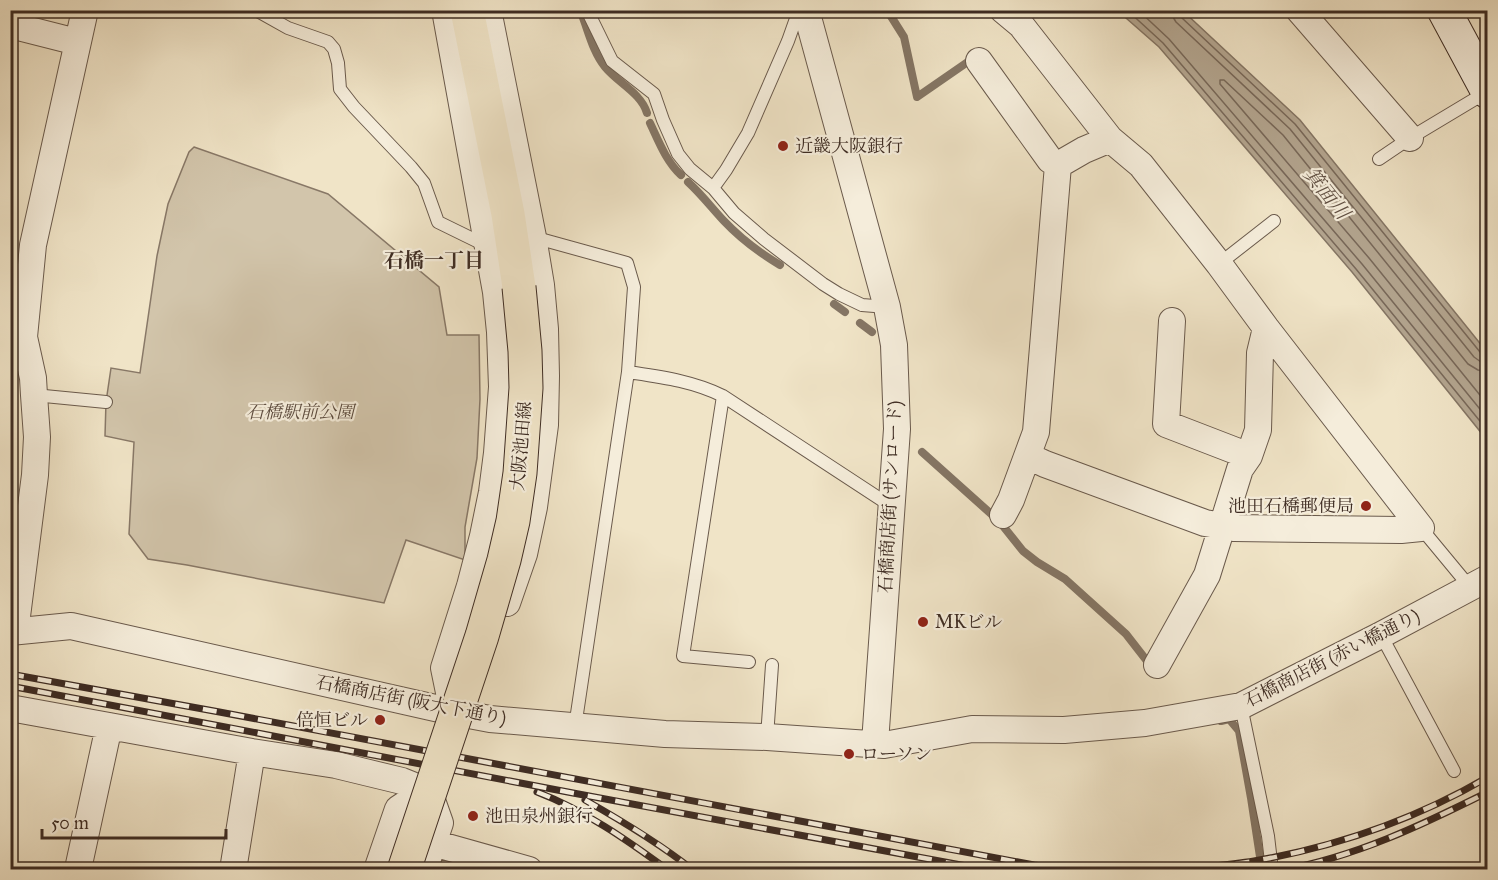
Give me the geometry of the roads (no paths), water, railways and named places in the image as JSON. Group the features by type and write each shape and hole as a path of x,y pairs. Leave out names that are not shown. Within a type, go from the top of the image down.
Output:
{"main road":[{"name":"大阪池田線","path":"404,870 482,636 504,560 520,473 526,388 519,287 508,214 467,10"}],"street":[{"path":"13,632 35,475 37,437 22,395 33,378 24,338 33,245 85,10"},
{"path":"445,10 496,292 500,332 501,398 492,492 486,522 470,586 444,668 453,712"},
{"path":"377,870 398,809 424,791 453,712 482,678 524,554 534,507 545,425 546,376 541,285 488,10"},
{"name":"石橋商店街 (サンロード)","path":"806,10 887,307 894,345 897,429 891,506 880,744"},
{"path":"1003,10 1021,25 1110,139 1141,165 1421,528"},
{"path":"1299,10 1410,138"},
{"path":"1444,10 1487,91"},
{"path":"10,25 77,42"},
{"path":"979,61 1050,160 1058,165"},
{"path":"1058,165 1110,139"},
{"path":"1003,515 1011,500 1036,432 1058,165"},
{"path":"1172,321 1166,424 1249,456"},
{"path":"1157,665 1207,575 1240,469 1249,456 1258,430 1260,353 1266,328"},
{"path":"1028,456 1205,524 1234,528 1401,530 1421,528"},
{"path":"486,522 529,530"},
{"name":"石橋商店街 (赤い橋通り)","path":"880,744 972,729 1064,730 1145,723 1241,706 1479,582"},
{"name":"石橋商店街 (阪大下通り)","path":"13,632 71,627 490,719 665,734 880,744"},
{"path":"10,708 336,765 412,784 424,791 440,823 424,870"},
{"path":"78,869 109,726"},
{"path":"233,870 252,752"},
{"path":"433,843 529,870"}],"lane":[{"path":"256,10 288,28 328,42 334,49 338,63 340,89 424,183 438,222 488,246"},
{"path":"587,10 612,61 654,94 678,154 690,169 713,188 734,213 764,239 839,294 862,305 887,307"},
{"path":"713,188 748,133 799,10"},
{"path":"1379,159 1487,91"},
{"path":"1219,264 1274,221"},
{"path":"533,237 627,263 634,287 628,372 575,727"},
{"path":"500,332 544,329"},
{"path":"628,372 691,383 723,396 891,506"},
{"path":"22,395 106,402"},
{"path":"723,396 683,656 749,662"},
{"path":"1421,528 1479,582"},
{"path":"1381,635 1454,771"},
{"path":"452,645 489,657"},
{"path":"768,737 772,665"},
{"path":"1241,706 1268,836 1272,870"}],"water":[{"name":"箕面川","path":"1118,11 1183,11 1300,120 1487,352 1487,440 1352,272 1159,47"}],"waterway":[{"path":"580,10 593,47 601,61 610,73 640,100 647,113"},
{"path":"887,10 904,37 917,97 972,59"},
{"path":"650,123 667,157 681,175"},
{"path":"688,182 737,233 780,265"},
{"path":"834,304 845,312"},
{"path":"860,323 872,332"},
{"path":"922,452 999,521 1023,551 1065,579 1126,634 1147,661"},
{"path":"1221,721 1229,719 1239,731 1262,870"}],"railway":[{"path":"10,674 1034,865 1072,870"},
{"path":"10,686 988,870"},
{"path":"1180,870 1254,861 1345,839 1374,830 1432,806 1488,777"},
{"path":"537,792 588,817 668,870"},
{"path":"1282,870 1362,848 1413,828 1488,792"},
{"path":"585,800 640,833 693,870"}],"place":[{"name":"近畿大阪銀行","path":"783,146"},
{"name":"池田石橋郵便局","path":"1366,506"},
{"name":"MKビル","path":"923,622"},
{"name":"倍恒ビル","path":"380,720"},
{"name":"ローソン","path":"849,754"},
{"name":"池田泉州銀行","path":"473,816"}],"district":[{"name":"石橋一丁目","path":"434,260"}],"park label":[{"name":"石橋駅前公園","path":"300,412"}]}
